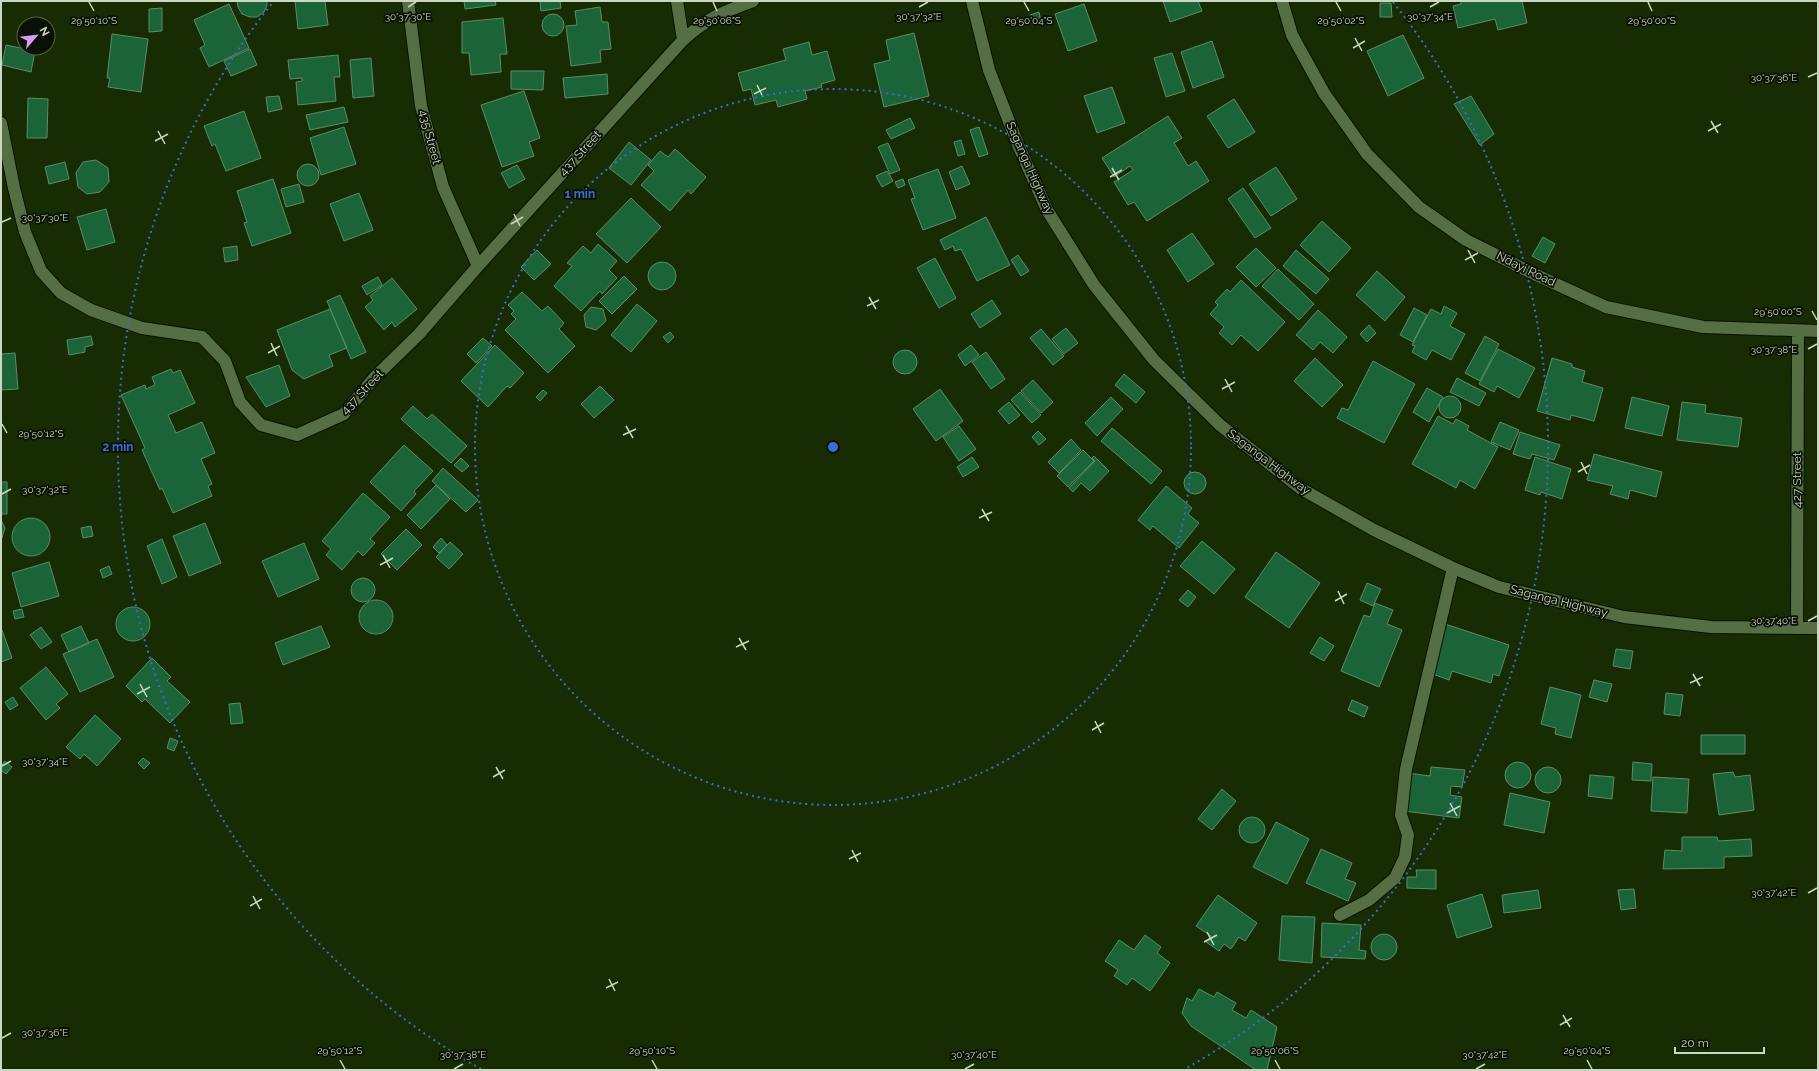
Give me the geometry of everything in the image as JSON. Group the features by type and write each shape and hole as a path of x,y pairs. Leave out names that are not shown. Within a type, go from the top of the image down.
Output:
{"street":[{"name":"435 Street","path":"408,1 423,114 443,187 478,266"},
{"path":"678,1 683,40"},
{"name":"437 Street","path":"1,123 14,188 25,232 42,271 61,293 90,310 142,328 202,337 225,361 240,402 261,425 297,435 344,414 374,378 419,334 478,266 683,40 702,23 724,12 753,1"},
{"name":"Saganga Highway","path":"972,1 989,70 1019,147 1047,210 1094,284 1154,360 1220,425 1300,488 1374,530 1453,568 1499,587 1624,617 1712,627 1818,628"},
{"name":"Ndayi Road","path":"1282,1 1292,35 1324,93 1367,154 1419,207 1466,240 1534,274 1606,307 1703,326 1798,332 1818,331"},
{"name":"427 Street","path":"1797,628 1798,332"},
{"path":"1340,915 1369,900 1395,878 1405,857 1408,835 1401,815 1406,769 1453,568"}],"building":[{"path":"237,1 267,1 267,5 264,12 257,17 250,17 242,14 238,7"},
{"path":"295,1 325,1 328,25 298,29"},
{"path":"464,1 495,1 496,5 465,9"},
{"path":"540,1 560,1 561,8 541,11"},
{"path":"1163,1 1198,1 1202,11 1170,22"},
{"path":"1461,1 1522,1 1527,23 1498,30 1495,19 1458,28 1453,6 1461,4"},
{"path":"1380,3 1391,3 1392,17 1380,17"},
{"path":"229,4 249,48 209,67 200,48 205,45 194,20"},
{"path":"1084,4 1097,41 1068,51 1055,14"},
{"path":"600,7 602,22 608,22 611,49 600,50 601,62 571,66 566,26 577,25 575,11"},
{"path":"162,8 162,31 149,32 149,9"},
{"path":"1039,12 1041,22 1032,24 1030,15"},
{"path":"553,14 561,17 564,25 561,33 553,36 545,33 542,25 545,17"},
{"path":"503,18 507,54 500,54 501,72 471,75 469,53 462,53 462,22"},
{"path":"914,33 929,96 884,107 874,64 890,60 886,40"},
{"path":"112,34 148,39 141,92 108,87 110,78 107,78"},
{"path":"1403,35 1424,78 1388,96 1367,51"},
{"path":"1212,41 1224,77 1193,88 1181,52"},
{"path":"809,42 812,55 827,51 835,80 821,84 822,87 805,91 807,99 778,107 776,100 755,105 751,89 743,91 738,73 786,60 783,49"},
{"path":"6,45 16,47 16,56 34,56 31,72 2,65"},
{"path":"250,49 257,65 231,76 224,61"},
{"path":"1172,53 1185,91 1166,97 1154,58"},
{"path":"338,55 340,77 334,77 336,101 298,105 296,82 302,81 302,78 290,79 288,60"},
{"path":"371,58 374,96 353,98 350,60"},
{"path":"511,71 544,71 543,90 511,89"},
{"path":"607,74 608,94 565,98 563,78"},
{"path":"1112,87 1125,123 1097,133 1084,96"},
{"path":"524,91 540,138 529,142 534,156 502,167 481,105"},
{"path":"279,96 282,109 268,112 266,97"},
{"path":"1471,96 1494,134 1480,145 1454,104"},
{"path":"28,98 48,99 47,138 27,138"},
{"path":"1234,99 1255,132 1228,148 1207,116"},
{"path":"344,107 348,122 310,130 306,115"},
{"path":"244,111 261,158 226,171 215,144 212,146 204,126"},
{"path":"1168,116 1182,138 1174,143 1188,166 1196,161 1209,181 1147,221 1134,202 1128,205 1114,182 1133,170 1130,166 1114,177 1102,158"},
{"path":"910,118 915,128 891,139 886,130"},
{"path":"344,127 356,164 321,175 310,138"},
{"path":"979,127 988,154 979,157 970,130"},
{"path":"961,140 965,154 958,156 954,142"},
{"path":"629,142 651,160 631,185 609,168"},
{"path":"888,143 900,170 890,174 878,147"},
{"path":"675,149 706,177 691,194 688,190 670,211 641,185 654,171 648,165 660,151 668,157"},
{"path":"96,160 108,168 109,182 100,192 87,194 78,187 76,173 83,162"},
{"path":"65,162 69,179 49,184 45,167"},
{"path":"308,164 316,167 319,175 316,183 308,186 300,183 297,175 300,167"},
{"path":"517,165 525,179 509,188 501,173"},
{"path":"962,166 970,184 956,190 949,172"},
{"path":"1276,167 1297,199 1271,216 1249,184"},
{"path":"938,169 956,218 923,230 911,199 915,198 908,180"},
{"path":"887,171 893,181 882,187 876,176"},
{"path":"273,179 291,233 252,246 244,223 247,222 237,191"},
{"path":"903,179 905,185 898,188 895,182"},
{"path":"299,184 304,202 286,207 281,189"},
{"path":"1243,188 1271,228 1255,238 1228,199"},
{"path":"359,193 373,230 344,241 330,204"},
{"path":"631,198 661,227 627,263 596,234"},
{"path":"106,209 115,242 87,250 77,217"},
{"path":"986,217 1010,265 977,281 961,249 955,251 953,246 945,250 940,240"},
{"path":"1322,221 1351,248 1329,272 1300,245"},
{"path":"1192,233 1214,264 1188,282 1167,250"},
{"path":"1543,237 1555,244 1545,263 1532,256"},
{"path":"598,244 617,261 609,270 617,278 602,294 600,291 581,311 554,286 572,266 567,263 583,246 591,253"},
{"path":"237,246 238,260 225,262 223,248"},
{"path":"1256,248 1276,268 1256,287 1236,267"},
{"path":"537,250 551,264 534,280 521,267"},
{"path":"1296,250 1329,279 1316,294 1283,266"},
{"path":"1018,255 1029,271 1021,276 1011,260"},
{"path":"935,258 956,298 939,308 917,268"},
{"path":"662,262 672,266 676,276 672,286 662,290 652,286 648,276 652,266"},
{"path":"1278,269 1314,304 1299,320 1262,286"},
{"path":"1377,271 1405,297 1385,321 1356,295"},
{"path":"624,276 637,289 612,314 599,301"},
{"path":"378,277 382,285 367,295 362,286"},
{"path":"392,278 417,309 395,327 392,322 384,330 365,307 373,300 370,296"},
{"path":"1241,280 1285,322 1258,351 1241,335 1232,345 1219,333 1224,327 1210,314 1218,305 1215,302 1227,289 1230,292"},
{"path":"522,292 542,311 548,306 564,323 559,329 575,346 548,373 505,330 516,319 511,314 514,311 508,305"},
{"path":"340,295 366,352 351,359 327,301"},
{"path":"992,300 1001,314 980,328 971,314"},
{"path":"637,304 657,321 631,352 611,335"},
{"path":"1444,306 1457,313 1450,326 1465,334 1451,360 1432,350 1426,360 1412,352 1415,346 1412,345 1431,309 1441,314"},
{"path":"591,307 603,309 606,321 596,330 586,327 584,315"},
{"path":"1414,308 1427,315 1413,342 1400,335"},
{"path":"330,309 347,348 329,355 333,366 304,379 292,370 277,330"},
{"path":"1318,310 1347,337 1333,353 1320,342 1313,350 1296,335"},
{"path":"1369,325 1376,333 1367,342 1360,334"},
{"path":"1066,328 1078,343 1064,354 1052,339"},
{"path":"1041,329 1064,356 1053,365 1030,338"},
{"path":"670,332 674,337 668,343 663,337"},
{"path":"91,336 93,345 85,347 85,352 69,355 67,340"},
{"path":"1485,336 1499,344 1480,381 1465,373"},
{"path":"483,338 492,346 476,363 467,354"},
{"path":"495,345 524,373 510,388 507,386 488,407 461,381"},
{"path":"971,345 979,355 965,366 958,355"},
{"path":"1498,349 1535,368 1519,398 1497,386 1494,392 1479,384"},
{"path":"905,350 914,353 917,362 914,371 905,374 896,371 893,362 896,353"},
{"path":"986,352 1005,379 991,389 972,362"},
{"path":"15,353 18,389 1,390 1,354"},
{"path":"1315,358 1343,385 1322,407 1294,381"},
{"path":"1552,358 1572,364 1572,367 1585,371 1582,382 1603,388 1594,421 1571,415 1570,420 1537,411"},
{"path":"1373,361 1415,384 1384,443 1337,418 1342,408 1348,410"},
{"path":"279,365 290,396 266,407 246,377"},
{"path":"171,369 173,373 180,370 195,403 168,415 176,433 202,422 215,453 201,459 212,484 208,486 212,496 173,513 162,488 160,490 142,450 145,448 121,395 145,385 146,389 155,385 152,377"},
{"path":"1124,374 1145,392 1136,403 1115,385"},
{"path":"1457,378 1486,393 1479,406 1450,392"},
{"path":"1033,380 1053,402 1041,413 1021,391"},
{"path":"600,386 614,400 594,418 581,404"},
{"path":"1427,388 1443,397 1429,422 1413,412"},
{"path":"940,389 963,421 936,441 913,409"},
{"path":"543,390 547,393 540,401 536,397"},
{"path":"1020,392 1041,415 1032,423 1011,400"},
{"path":"1450,396 1454,397 1460,403 1460,411 1454,417 1450,418 1446,417 1440,411 1439,407 1440,403 1446,397"},
{"path":"1111,397 1123,409 1097,436 1085,423"},
{"path":"1632,397 1669,406 1662,436 1625,428"},
{"path":"1009,402 1020,415 1009,424 998,411"},
{"path":"1682,402 1706,405 1705,413 1742,418 1738,447 1677,440"},
{"path":"413,406 427,419 432,414 467,446 451,463 401,419"},
{"path":"1438,416 1453,424 1456,419 1469,426 1467,430 1498,447 1475,489 1460,480 1456,488 1412,464"},
{"path":"1500,422 1519,430 1510,450 1491,442"},
{"path":"959,426 976,449 959,461 943,437"},
{"path":"1112,428 1162,471 1151,484 1101,441"},
{"path":"1038,431 1046,439 1039,445 1032,437"},
{"path":"1520,432 1560,445 1554,460 1532,454 1530,459 1513,454"},
{"path":"1071,439 1081,450 1059,473 1048,462"},
{"path":"404,445 433,471 414,491 416,494 401,511 370,482"},
{"path":"1083,450 1094,461 1068,487 1057,476"},
{"path":"1594,454 1662,472 1656,497 1630,490 1628,499 1610,494 1613,486 1587,480"},
{"path":"1094,456 1109,471 1090,491 1081,483 1073,492 1069,488 1095,461 1092,458"},
{"path":"972,457 979,467 963,477 957,467"},
{"path":"1535,457 1571,469 1562,499 1541,492 1540,495 1525,490"},
{"path":"461,458 469,466 462,472 454,465"},
{"path":"443,468 478,500 466,512 432,481"},
{"path":"1195,472 1203,475 1206,483 1203,491 1195,494 1187,491 1184,483 1187,475"},
{"path":"1,482 7,482 7,514 1,514"},
{"path":"436,485 450,499 421,529 407,515"},
{"path":"1166,486 1192,508 1188,514 1199,523 1179,548 1153,526 1150,530 1138,520"},
{"path":"363,493 390,517 370,539 375,543 363,556 358,551 342,570 326,555 331,549 322,541"},
{"path":"27,518 35,518 45,523 49,530 49,544 45,551 35,556 27,556 17,551 15,548 12,541 12,533 17,523 20,521"},
{"path":"1,520 5,528 1,541"},
{"path":"205,523 221,563 189,576 173,536"},
{"path":"91,526 93,536 83,538 81,528"},
{"path":"406,529 422,545 397,570 381,554"},
{"path":"441,538 447,545 439,553 433,547"},
{"path":"162,539 177,577 162,584 147,546"},
{"path":"1202,541 1235,569 1214,594 1180,566"},
{"path":"450,542 463,554 449,569 436,557"},
{"path":"304,543 319,579 278,597 262,561"},
{"path":"1276,552 1320,583 1289,628 1245,597"},
{"path":"49,562 59,596 21,607 12,573"},
{"path":"109,566 112,574 103,578 100,570"},
{"path":"363,578 368,579 374,585 374,595 368,601 363,602 358,601 352,595 351,590 352,585 358,579"},
{"path":"1367,583 1381,589 1373,606 1360,600"},
{"path":"1188,590 1196,597 1188,607 1179,600"},
{"path":"376,600 388,605 393,617 388,629 376,634 364,629 359,617 364,605"},
{"path":"1375,603 1393,610 1387,624 1402,630 1379,687 1341,671 1364,615 1370,617"},
{"path":"136,607 143,609 148,614 150,624 148,634 143,639 130,641 123,639 118,634 116,621 118,614 123,609"},
{"path":"22,609 24,617 15,619 13,611"},
{"path":"1445,624 1509,645 1499,676 1493,674 1491,683 1452,671 1449,680 1430,673"},
{"path":"81,626 89,643 69,652 61,635"},
{"path":"321,626 330,647 283,665 275,643"},
{"path":"41,627 52,642 41,649 30,635"},
{"path":"2,630 12,658 1,662 1,631"},
{"path":"1320,637 1334,646 1324,661 1310,653"},
{"path":"97,639 114,677 80,692 63,654"},
{"path":"1616,649 1633,651 1630,669 1613,666"},
{"path":"152,658 171,677 167,681 190,702 170,723 145,699 142,702 126,686"},
{"path":"46,667 68,694 56,704 60,708 46,720 20,688"},
{"path":"1594,680 1612,684 1607,702 1589,697"},
{"path":"1550,687 1581,695 1571,738 1555,734 1556,728 1541,724"},
{"path":"1666,693 1683,695 1680,716 1664,714"},
{"path":"13,697 18,705 10,710 5,702"},
{"path":"1352,700 1368,707 1364,717 1348,710"},
{"path":"240,703 243,723 231,724 229,704"},
{"path":"95,715 121,739 97,766 84,754 80,759 66,747"},
{"path":"1701,735 1745,735 1745,754 1701,754"},
{"path":"170,738 178,741 174,751 167,748"},
{"path":"143,758 150,763 144,769 138,763"},
{"path":"5,761 12,767 6,774 1,770 1,766"},
{"path":"1518,762 1527,766 1531,775 1527,784 1518,788 1509,784 1505,775 1509,766"},
{"path":"1633,762 1652,764 1651,781 1632,780"},
{"path":"1431,767 1465,770 1462,787 1451,786 1450,795 1462,797 1459,818 1404,811 1408,773 1430,776"},
{"path":"1548,767 1557,771 1561,780 1557,789 1548,793 1539,789 1535,780 1539,771"},
{"path":"1733,772 1735,777 1750,775 1754,810 1719,815 1713,774"},
{"path":"1590,775 1614,777 1612,799 1588,796"},
{"path":"1653,777 1689,779 1687,813 1651,811"},
{"path":"1222,789 1236,801 1212,830 1198,819"},
{"path":"1510,793 1550,802 1544,833 1504,825"},
{"path":"1252,817 1261,821 1265,830 1261,839 1252,843 1243,839 1239,830 1243,821"},
{"path":"1276,822 1309,839 1287,884 1253,867"},
{"path":"1682,837 1717,837 1718,841 1751,839 1752,856 1724,857 1724,868 1663,869 1665,850 1682,851"},
{"path":"1321,849 1352,863 1345,879 1356,883 1348,901 1306,883"},
{"path":"1416,870 1436,870 1436,889 1407,888 1407,877 1417,877"},
{"path":"1634,889 1636,908 1621,910 1618,890"},
{"path":"1538,890 1541,908 1504,913 1502,895"},
{"path":"1482,894 1492,927 1457,938 1447,905"},
{"path":"1218,895 1257,923 1245,941 1239,937 1231,949 1224,944 1219,951 1206,942 1211,936 1196,926"},
{"path":"1282,916 1315,917 1312,963 1279,960"},
{"path":"1322,923 1361,925 1359,950 1366,951 1365,959 1321,957"},
{"path":"1384,934 1393,938 1397,947 1393,956 1384,960 1375,956 1371,947 1375,938"},
{"path":"1145,935 1161,947 1157,953 1170,963 1150,991 1132,978 1127,985 1114,976 1118,970 1105,961 1119,940 1134,950"},
{"path":"1199,989 1214,997 1217,992 1236,1003 1232,1010 1246,1018 1251,1010 1277,1027 1267,1070 1256,1070 1191,1026 1182,1013 1187,998 1192,1001"}]}
